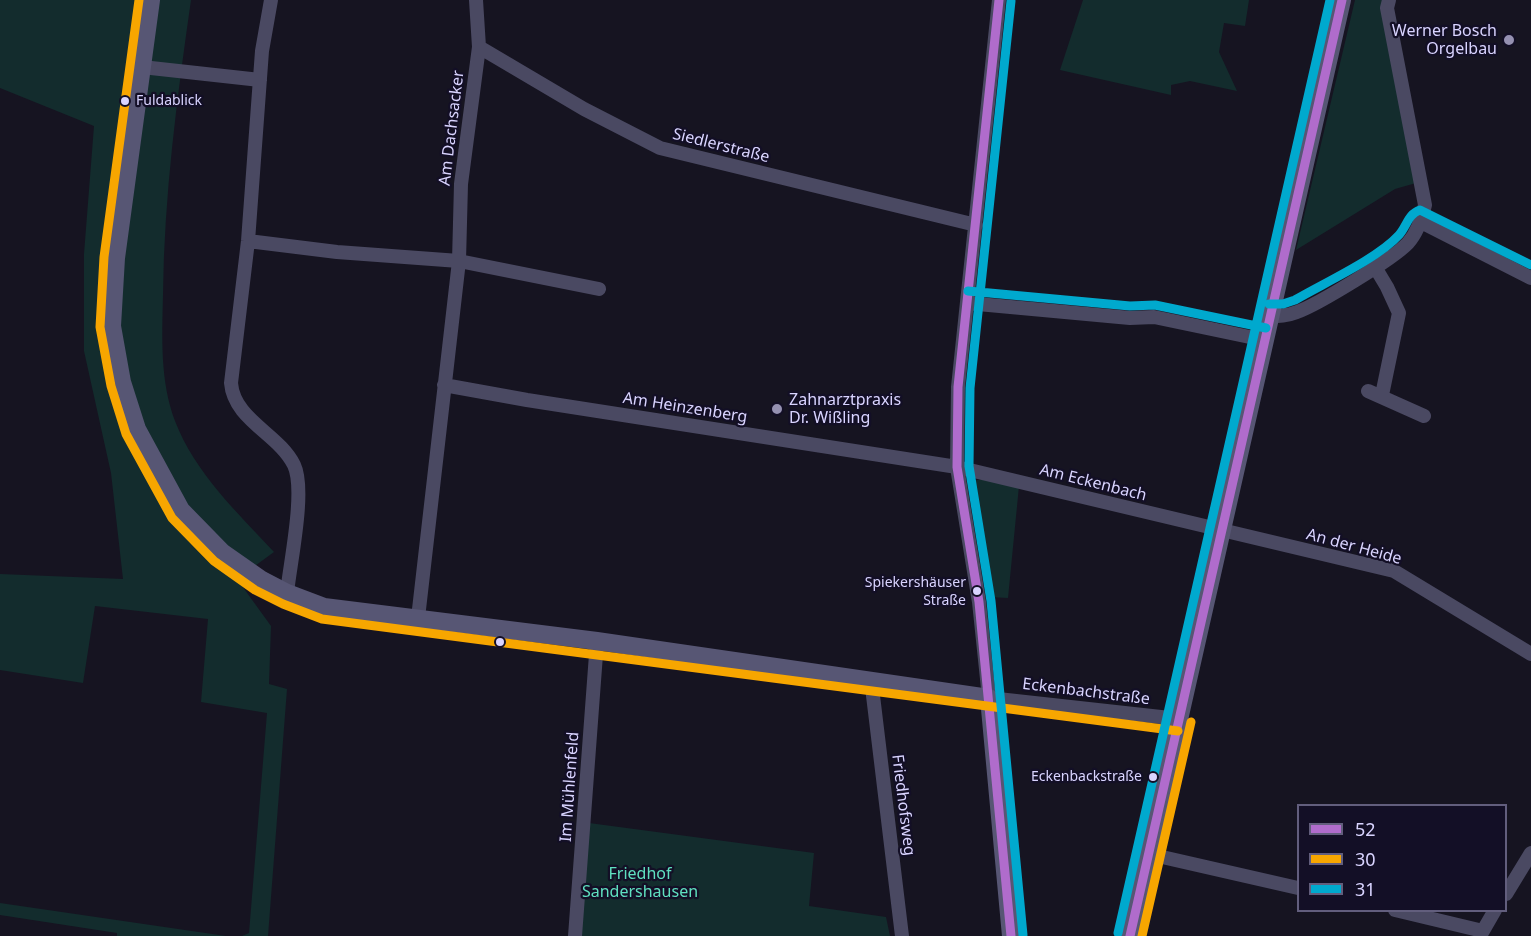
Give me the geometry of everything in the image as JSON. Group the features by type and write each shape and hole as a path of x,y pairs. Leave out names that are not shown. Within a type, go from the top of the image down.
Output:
{"street":[{"path":"151,0 116,258 112,326 122,382 137,429 181,510 222,552 262,580 287,593 324,607 597,641 871,679 989,698"},
{"path":"271,0 260,80 248,241 231,383 232,397 285,451 294,466 300,486 287,593"},
{"name":"Am Dachsacker","path":"418,618 459,261 461,184 479,47 476,0"},
{"path":"999,0 958,387 957,467 979,602 1011,936"},
{"path":"1130,936 1342,0"},
{"path":"1269,316 1285,316 1300,311 1375,267 1408,243 1421,222 1425,205 1387,8 1389,0"},
{"name":"Siedlerstraße","path":"479,47 584,109 660,148 976,225"},
{"path":"142,67 260,80"},
{"path":"1421,222 1531,279"},
{"path":"248,241 337,252 459,261 599,289"},
{"path":"1375,267 1399,314 1382,395"},
{"path":"968,303 1130,318 1154,317 1264,340"},
{"name":"Am Heinzenberg","path":"444,384 527,400 957,467"},
{"path":"1368,391 1382,395 1424,416"},
{"name":"Am Eckenbach","path":"957,467 1221,532"},
{"name":"An der Heide","path":"1221,532 1394,571 1531,654"},
{"name":"Im Mühlenfeld","path":"575,936 597,641"},
{"name":"Friedhofsweg","path":"871,679 902,936"},
{"name":"Eckenbachstraße","path":"989,698 1179,719"},
{"path":"1507,892 1531,853"},
{"path":"1149,854 1297,888"},
{"path":"1402,912 1481,933 1494,912"}],"green space":[{"path":"0,0 191,0 176,110 169,184 162,327 164,375 175,421 194,458 218,491 274,552 237,579 271,626 269,684 287,689 268,936 242,936 249,933 267,713 201,702 208,619 95,606 83,683 0,670 0,574 123,579 111,473 84,351 84,254 94,126 0,88"},
{"path":"1083,0 1249,0 1245,26 1224,23 1219,52 1237,91 1190,81 1171,85 1171,95 1060,70"},
{"path":"1355,0 1383,0 1416,183 1395,189 1296,250"},
{"path":"984,479 1019,486 1008,598 989,597 971,481"},
{"name":"Friedhof Sandershausen","path":"589,823 814,853 809,906 886,917 890,936 581,936"},
{"path":"0,903 226,936 117,936 117,933 0,915"}],"transit line":[{"name":"30","path":"139,0 104,257 100,327 111,386 126,434 172,518 214,561 255,590 322,619 1178,731"},
{"name":"52","path":"999,0 958,387 957,467 979,602 1011,936"},
{"name":"31","path":"1118,933 1330,0"},
{"name":"52","path":"1130,936 1342,0"},
{"name":"31","path":"1011,1 970,388 969,466 991,601 1023,935"},
{"name":"31","path":"1269,304 1283,304 1295,300 1364,262 1399,235 1410,217 1420,210 1531,265"},
{"name":"31","path":"968,291 1130,306 1155,305 1266,328"},
{"name":"30","path":"1142,936 1191,722"}],"place":[{"name":"Werner Bosch Orgelbau","path":"1509,40"},
{"name":"Fuldablick","path":"125,101"},
{"name":"Zahnarztpraxis Dr. Wißling","path":"777,409"},
{"name":"Spiekershäuser Straße","path":"977,591"},
{"name":"Eckenbackstraße","path":"1153,777"}]}
